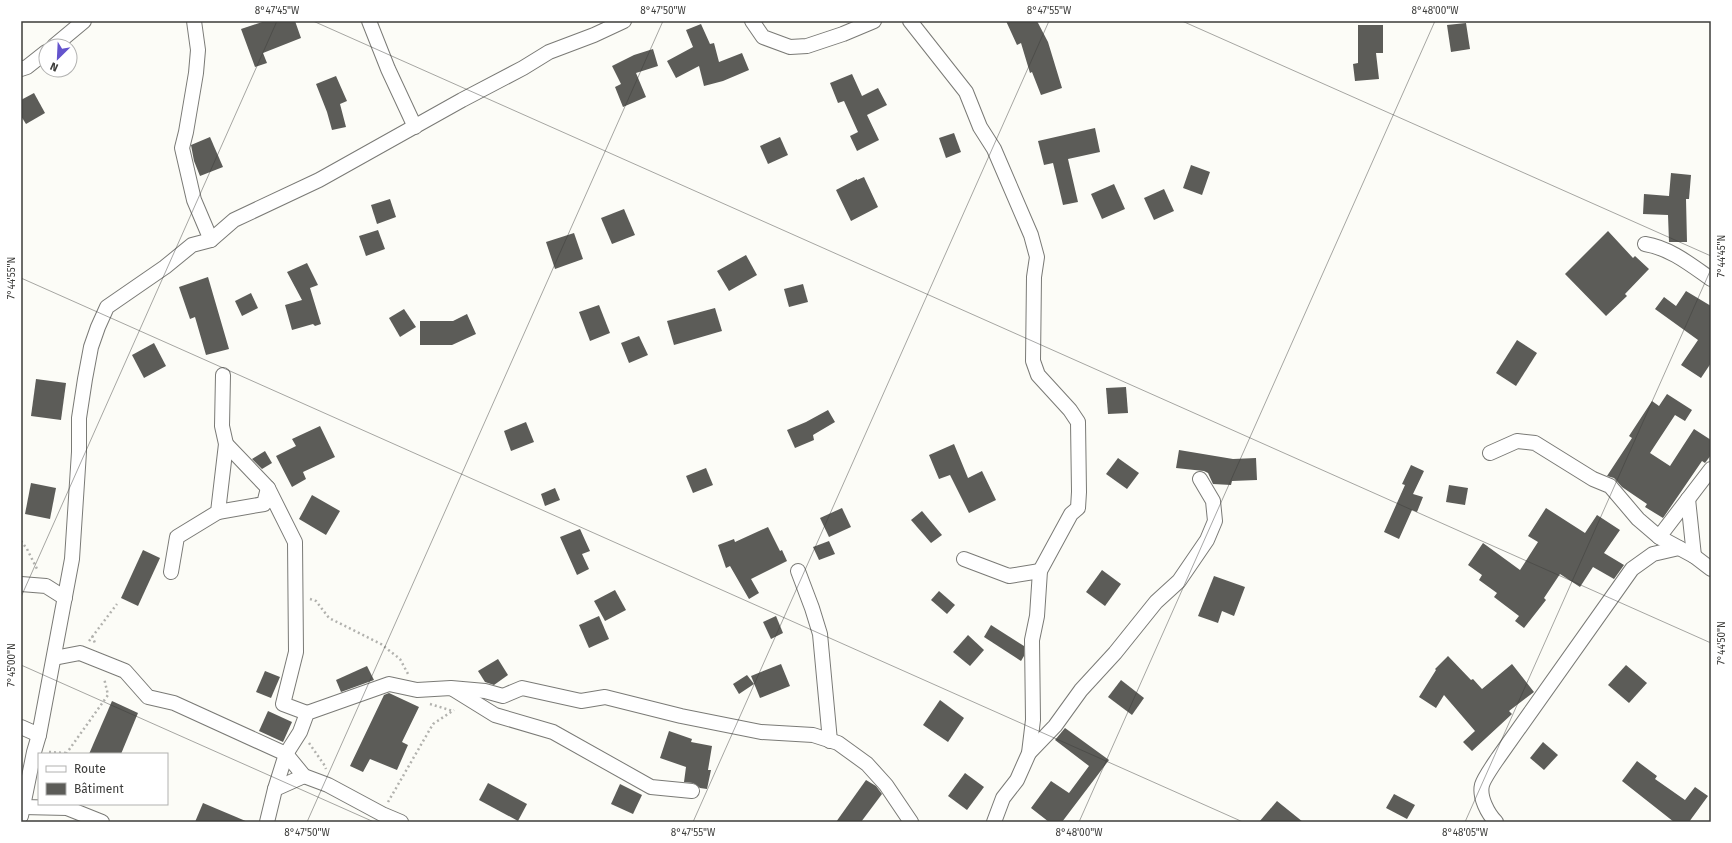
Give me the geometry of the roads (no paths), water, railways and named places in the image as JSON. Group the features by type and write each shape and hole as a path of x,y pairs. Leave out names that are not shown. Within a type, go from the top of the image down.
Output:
{"street":[{"path":"64,38 84,21"},
{"path":"194,21 198,50 196,73 182,148 194,200 211,240"},
{"path":"369,21 388,69 415,127"},
{"path":"102,822 67,808 22,811 39,735 72,559 79,452 79,418 91,347 107,307 165,267 192,245 211,240 234,220 319,180 550,52 594,35 624,21"},
{"path":"752,21 763,37 790,47 807,46 843,34 874,21"},
{"path":"910,21 966,92 980,127 997,156 1031,235 1037,257 1034,277 1033,361 1038,375 1070,410 1078,422 1080,492 1078,508 1071,514 1040,571 1037,616 1032,640 1034,720 1029,753 1017,780 1003,798 994,822"},
{"path":"21,69 38,58"},
{"path":"1645,244 1658,246 1685,261 1711,279"},
{"path":"218,512 226,444 222,426 223,375"},
{"path":"1490,452 1517,441 1535,443 1593,479 1610,486 1638,519 1659,537 1694,556 1711,569"},
{"path":"226,444 268,488 295,542 296,652 283,704 307,713 389,684 416,690 451,688 485,691 503,696 522,688 581,701 605,698 681,716 761,732 813,735 838,743 867,764 886,785 911,822"},
{"path":"1659,537 1711,469"},
{"path":"1029,753 1054,726 1081,690 1115,653 1156,602 1179,581 1207,540 1215,520 1213,501 1200,479"},
{"path":"264,504 268,488"},
{"path":"1688,499 1694,556"},
{"path":"171,572 177,537 218,512 264,504 281,513"},
{"path":"1496,822 1492,818 1484,803 1482,785 1498,758 1632,569 1653,554 1679,548"},
{"path":"964,559 1009,576 1040,571"},
{"path":"798,571 820,634 830,741"},
{"path":"21,584 46,586 65,598"},
{"path":"54,658 80,653 100,659 125,671 148,697 174,703 286,754 304,776 328,784 382,814 401,822"},
{"path":"451,688 495,715 553,732 651,787 692,791"},
{"path":"267,822 286,754 300,732 307,713"},
{"path":"21,727 39,735"},
{"path":"275,789 304,776"}]}
